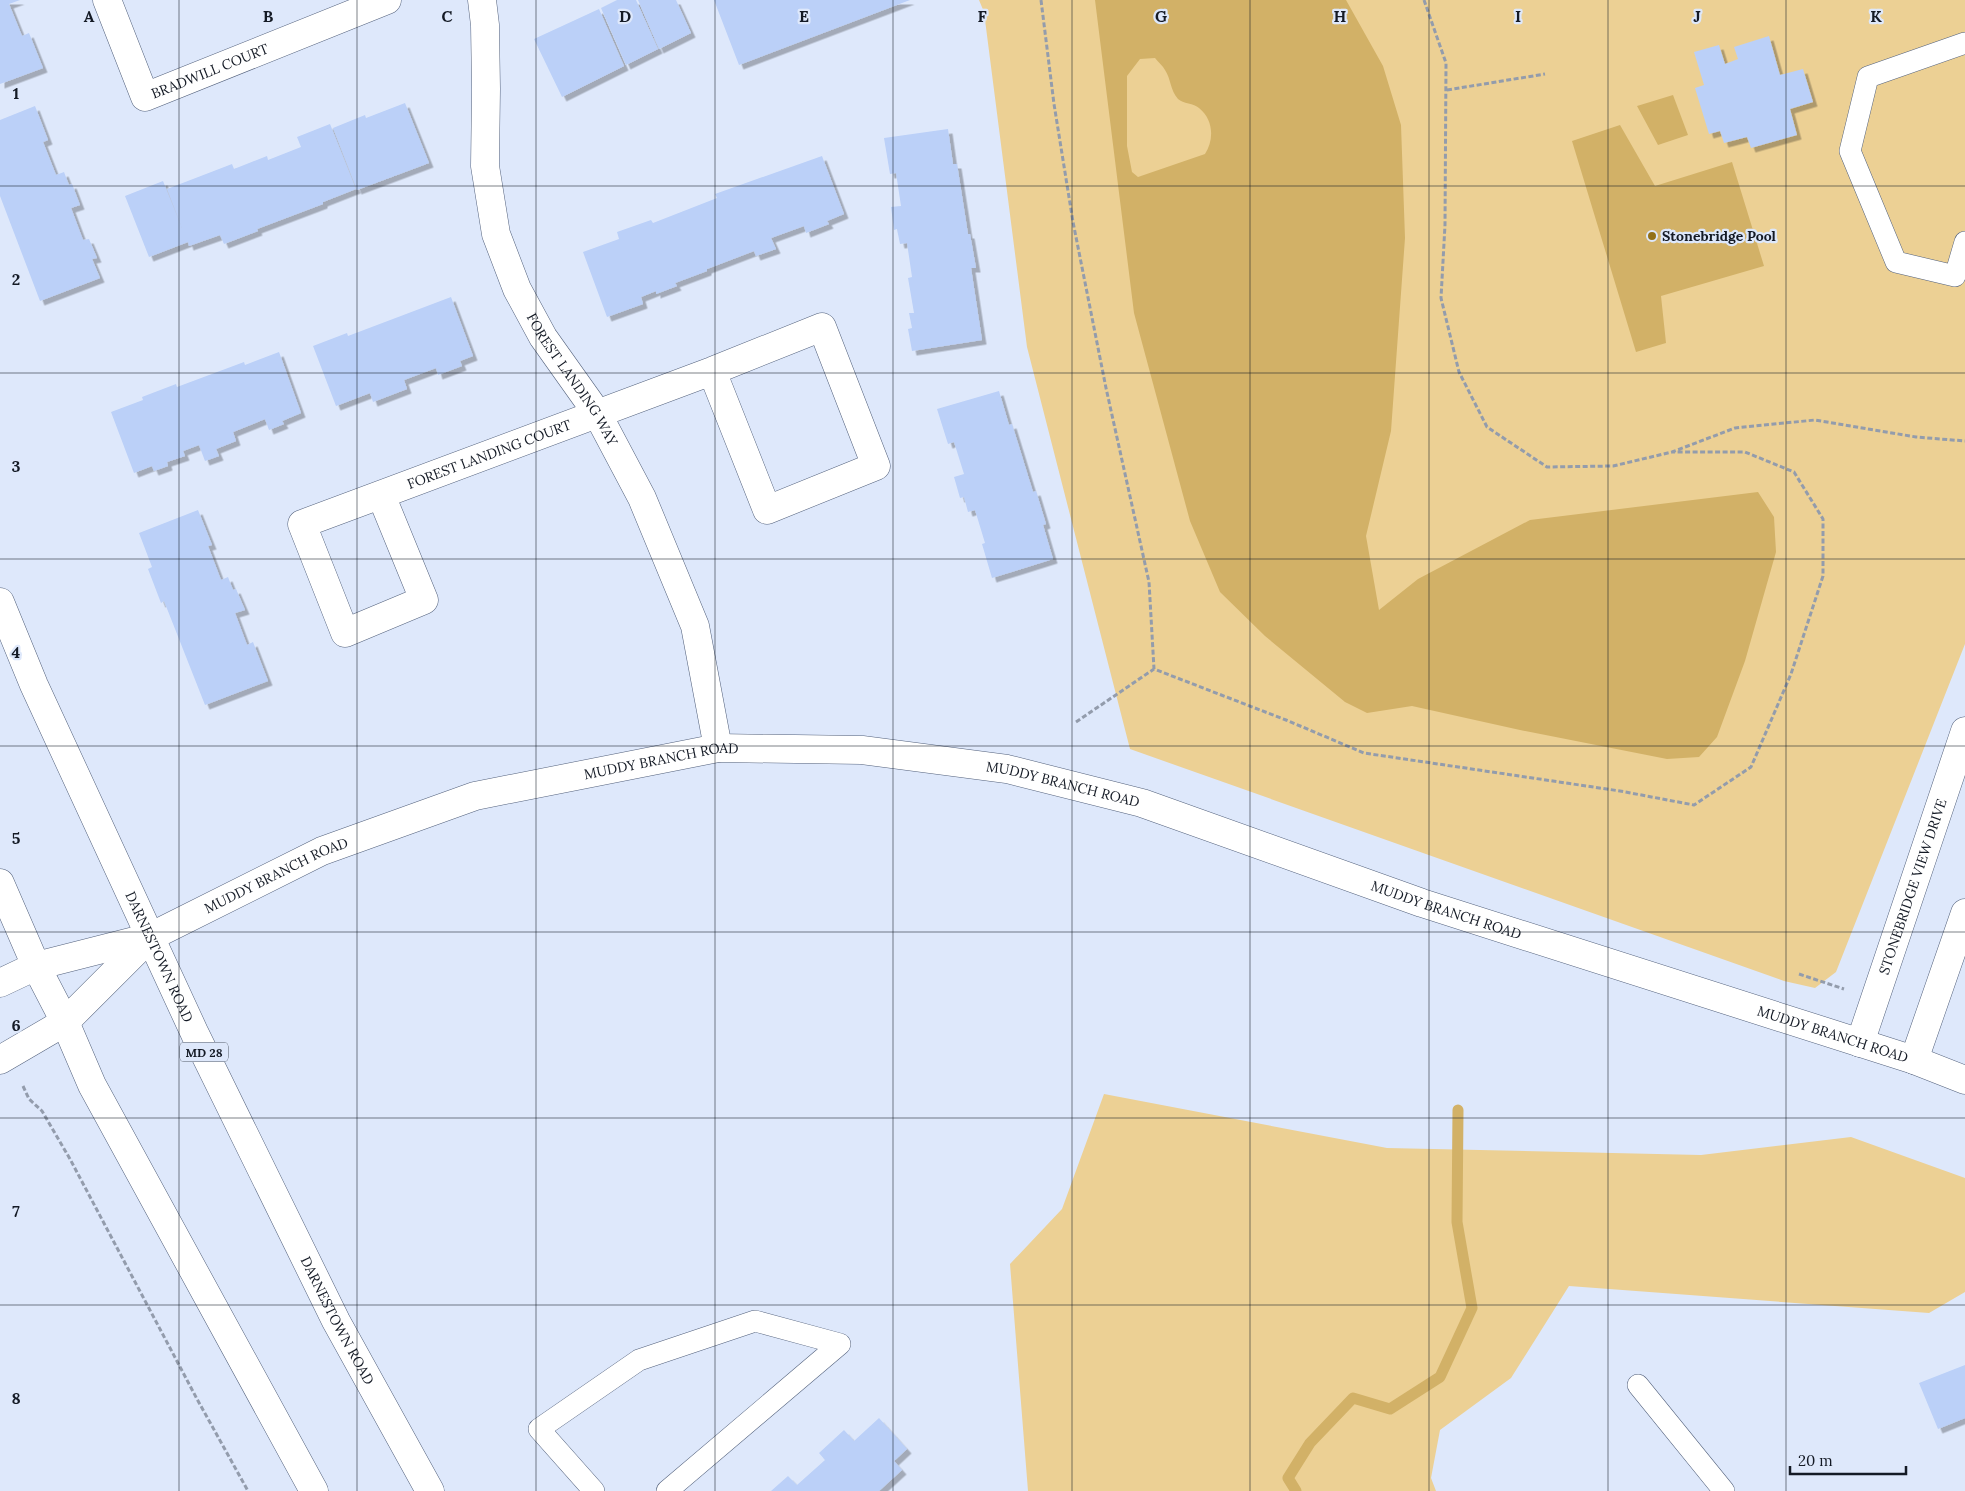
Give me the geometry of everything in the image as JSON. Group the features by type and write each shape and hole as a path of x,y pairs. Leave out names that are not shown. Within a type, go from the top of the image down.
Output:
{"main road":[{"name":"BRADWILL COURT","path":"107,0 146,97 375,2"},
{"name":"FOREST LANDING WAY","path":"482,0 485,25 486,71 485,166 496,234 517,289 543,337 597,413 642,498 695,626 718,748"},
{"name":"FOREST LANDING COURT","path":"380,495 424,600 346,633 302,524 822,327 876,466 767,510 712,370"},
{"name":"DARNESTOWN ROAD","path":"0,602 34,685 195,1034 336,1321 430,1491"},
{"name":"STONEBRIDGE VIEW DRIVE","path":"1860,1043 1965,731"},
{"name":"MUDDY BRANCH ROAD","path":"0,983 36,966 150,937 322,851 475,796 718,748 862,750 1006,769 1142,803 1422,903 1914,1060 1965,1080"},
{"path":"0,883 36,966 65,1022 92,1085 314,1491"},
{"path":"1914,1060 1965,913"},
{"name":"MUDDY BRANCH ROAD","path":"0,1060 65,1022 150,937"}],"lane":[{"path":"1965,43 1868,77 1850,151 1896,262 1955,276 1965,242"},
{"path":"594,1491 539,1430 639,1360 755,1320 840,1344 667,1491"},
{"path":"1638,1385 1724,1491"}],"path":[{"path":"1042,0 1054,104 1073,222 1106,388 1149,582 1154,669"},
{"path":"1424,0 1446,63 1445,225 1441,298 1459,372 1487,427 1547,467 1613,466 1672,452 1735,428 1815,420 1916,437 1965,441"},
{"path":"1447,90 1545,74"},
{"path":"1154,669 1286,720 1364,753 1620,791 1694,805 1751,767 1791,674 1823,576 1823,519 1794,472 1745,452 1672,452"},
{"path":"1076,722 1154,669"},
{"path":"29,1098 42,1110 70,1159 248,1491"}],"shaded area":[{"path":"979,0 1965,0 1965,644 1836,972 1815,988 1784,981 1130,749 1027,347 984,12"},
{"path":"1095,0 1346,0 1383,66 1401,125 1405,238 1391,431 1366,536 1379,610 1418,579 1530,520 1758,492 1774,517 1776,552 1745,661 1717,737 1699,757 1667,759 1520,730 1412,706 1367,713 1345,702 1265,636 1220,592 1190,521 1134,313","holes":["1155,58 1167,73 1173,92 1178,99 1197,106 1208,118 1211,136 1205,154 1138,177 1132,172 1127,146 1127,76 1140,59"]},
{"path":"1673,95 1688,135 1658,145 1637,106"},
{"path":"1620,125 1655,186 1732,162 1764,266 1661,296 1666,343 1636,352 1572,141"},
{"path":"1104,1094 1387,1148 1701,1155 1851,1137 1965,1178 1965,1292 1929,1313 1569,1286 1511,1378 1440,1430 1431,1478 1436,1491 1028,1491 1010,1264 1062,1209"}],"building":[{"path":"0,0 20,0 9,4 22,36 29,33 43,68 0,84"},
{"path":"617,0 636,0 658,49 626,65 601,8"},
{"path":"638,0 676,0 691,33 659,49"},
{"path":"714,0 910,0 739,65"},
{"path":"599,9 624,66 562,97 534,39"},
{"path":"1769,36 1780,75 1803,69 1813,102 1790,109 1797,135 1751,148 1747,137 1724,143 1720,131 1709,134 1695,88 1704,85 1694,52 1719,45 1725,64 1738,59 1734,47"},
{"path":"405,103 429,163 357,190 333,128 365,115 366,118"},
{"path":"35,106 48,140 43,142 56,175 64,172 69,185 72,184 80,205 71,208 83,240 89,239 97,258 92,259 100,278 40,301 0,196 0,120"},
{"path":"330,124 356,189 224,244 220,235 189,246 188,242 149,257 125,196 163,181 182,228 167,189 232,164 234,169 267,156 268,160 301,147 297,137"},
{"path":"948,129 953,164 957,164 968,234 970,234 976,268 971,268 982,340 912,351 908,329 912,328 909,313 914,313 908,278 912,277 907,243 900,244 897,229 894,230 891,207 901,206 896,173 890,174 884,138"},
{"path":"822,156 844,214 827,221 829,224 806,233 804,226 771,238 776,249 756,256 754,251 707,269 707,271 675,283 677,286 656,294 656,291 641,297 643,304 607,317 583,252 619,239 617,232 651,220 653,223 717,198 715,194"},
{"path":"451,297 473,356 460,361 462,366 438,375 436,368 404,380 407,389 373,402 370,393 336,406 313,346 347,333 348,336"},
{"path":"279,352 301,413 282,421 284,424 269,430 265,419 233,432 236,441 216,449 219,456 205,461 199,445 183,451 185,456 167,462 168,466 154,471 152,466 134,473 111,412 143,400 142,397 176,384 177,387 244,362 245,365"},
{"path":"999,391 1009,425 1012,424 1033,492 1036,491 1046,524 1043,525 1053,559 992,578 982,544 985,543 975,510 968,512 964,497 960,498 954,477 964,474 954,442 948,444 937,409"},
{"path":"198,510 212,545 208,546 221,580 228,577 233,590 236,589 245,610 235,613 247,645 253,642 268,681 205,705 164,601 161,603 148,569 152,567 139,533"},
{"path":"1965,1365 1965,1418 1938,1429 1919,1383"},
{"path":"879,1418 907,1449 894,1461 902,1470 879,1491 771,1491 788,1476 797,1485 825,1460 819,1453 844,1430 854,1441"}],"waterway":[{"path":"1296,1491 1288,1478 1310,1443 1353,1398 1390,1409 1440,1377 1472,1308 1457,1222 1458,1110"}],"place":[{"name":"Stonebridge Pool","path":"1652,236"}]}
